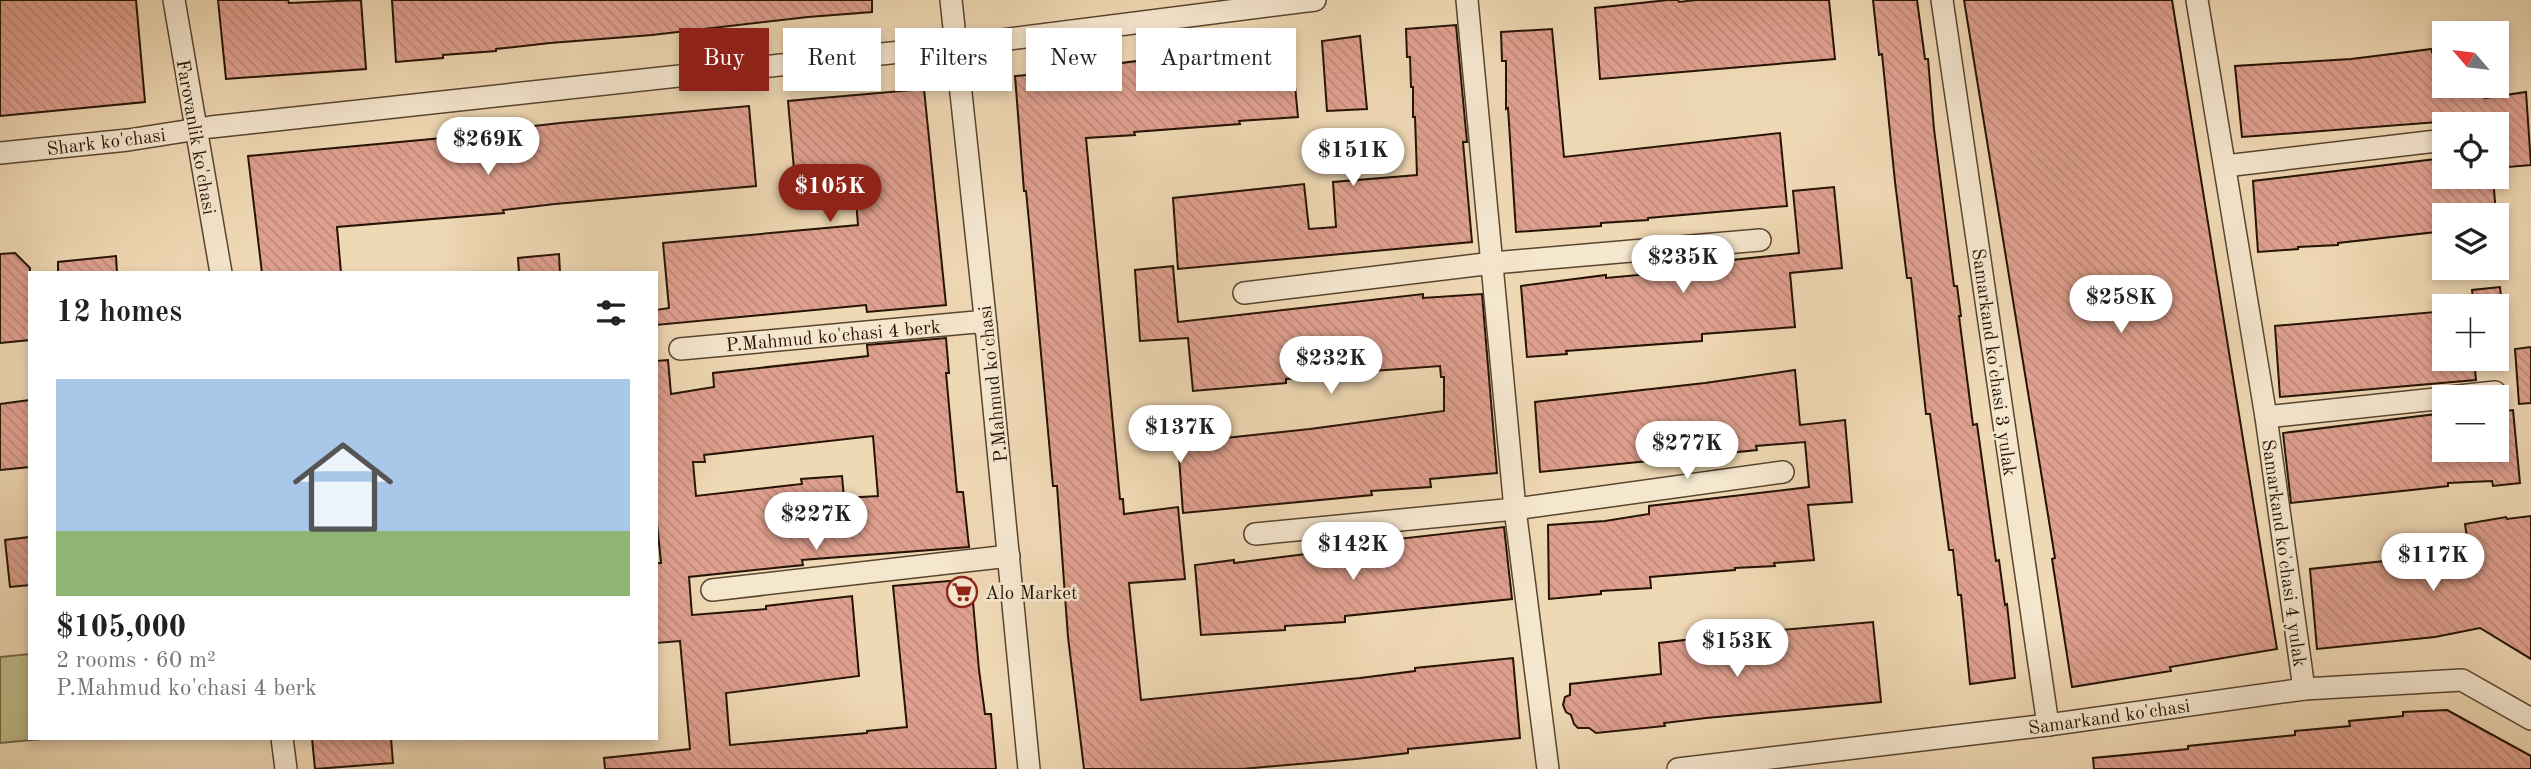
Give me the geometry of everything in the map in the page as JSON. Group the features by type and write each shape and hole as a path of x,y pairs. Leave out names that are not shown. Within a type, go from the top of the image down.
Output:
{"street":[{"name":"Farovanlik ko'chasi","path":"174,0 204,128 221,271"},
{"name":"P.Mahmud ko'chasi","path":"951,0 953,28"},
{"name":"Shark ko'chasi","path":"1012,39 1315,0"},
{"path":"1467,0 1515,509 1548,769"},
{"name":"Samarkand ko'chasi 3 yulak","path":"1942,0 2048,724"},
{"name":"Samarkand ko'chasi 4 yulak","path":"2197,0 2266,417 2304,689"},
{"name":"Shark ko'chasi","path":"0,153 895,53"},
{"name":"P.Mahmud ko'chasi","path":"960,91 1029,769"},
{"path":"2225,166 2432,142"},
{"path":"1244,293 1493,263 1760,240"},
{"name":"P.Mahmud ko'chasi 4 berk","path":"680,349 976,322 986,326"},
{"name":"Samarkand ko'chasi 4 yulak","path":"2266,417 2432,400"},
{"path":"1255,534 1515,509 1783,472"},
{"path":"712,590 1009,556"},
{"name":"Samarkand ko'chasi","path":"1678,769 1778,763 2304,689 2462,680 2531,719"},
{"path":"282,740 286,769"}],"shaded area":[{"path":"28,654 28,740 32,740 0,743 0,657"}],"building":[{"path":"0,0 136,0 145,102 0,116"},
{"path":"218,0 288,0 289,3 361,0 366,69 226,79"},
{"path":"392,0 872,0 872,12 713,28 679,28 679,32 550,43 396,62"},
{"path":"1668,0 1829,0 1835,59 1600,79 1595,8"},
{"path":"1873,0 1917,0 1925,59 1928,59 1934,129 1954,286 1957,286 1961,316 1973,425 1977,424 1996,561 1999,560 2005,605 2007,604 2015,678 1970,684 1961,595 1958,595 1953,550 1949,550 1930,414 1926,414 1911,278 1907,278 1882,54 1879,55"},
{"path":"1964,0 2172,0 2277,649 2170,667 2171,671 2072,687 2052,559 2055,558"},
{"path":"1456,25 1467,142 1463,142 1472,242 1178,269 1173,198 1304,184 1309,229 1336,227 1333,182 1417,175 1413,87 1410,57 1407,57 1406,29"},
{"path":"1552,29 1564,157 1780,133 1787,206 1601,223 1601,226 1516,232 1508,108 1506,109 1506,61 1502,61 1501,32"},
{"path":"1360,36 1367,109 1327,111 1322,41"},
{"path":"2432,49 2432,98 2510,98 2510,94 2526,92 2531,165 2509,167 2509,112 2432,112 2432,122 2242,137 2235,66 2351,59"},
{"path":"1136,61 1136,91 1296,91 1298,117 1086,138 1120,499 1123,499 1124,514 1178,507 1185,579 1129,583 1141,700 1360,678 1415,671 1415,668 1513,658 1520,738 1408,749 1408,753 1356,759 1242,769 1084,769 1068,637 1057,486 1053,486 1015,76 1026,75 1026,91 1122,91 1122,63"},
{"path":"924,91 946,305 867,312 866,305 658,325 658,310 669,308 663,243 858,225 854,176 795,181 788,101"},
{"path":"749,106 756,186 555,204 503,210 504,213 337,227 341,271 262,271 248,156 507,132 507,129"},
{"path":"2432,160 2432,189 2494,189 2495,203 2432,203 2432,232 2258,252 2253,181"},
{"path":"1834,187 1842,268 1790,273 1795,327 1702,334 1702,341 1566,351 1567,354 1527,357 1521,286 1606,275 1606,278 1649,274 1704,267 1703,263 1799,253 1793,191"},
{"path":"15,253 30,268 28,340 0,343 0,254"},
{"path":"559,254 560,271 519,271 518,258"},
{"path":"116,256 117,271 58,271 58,262"},
{"path":"1173,266 1178,322 1423,294 1423,298 1482,294 1497,473 1430,479 1431,487 1371,491 1372,495 1183,513 1178,443 1444,411 1444,377 1441,377 1440,366 1332,374 1286,379 1286,383 1193,391 1188,338 1140,341 1135,270"},
{"path":"2500,287 2501,294 2472,294 2472,290"},
{"path":"2432,312 2432,371 2475,371 2476,380 2280,397 2275,326"},
{"path":"946,338 949,373 946,373 957,492 963,492 969,547 802,560 803,565 689,577 692,615 766,609 766,606 852,596 859,676 726,693 730,745 907,727 893,586 971,579 979,670 985,714 991,714 996,769 605,769 604,758 690,749 680,641 658,643 658,563 661,563 658,533 658,361 668,360 671,394 714,387 713,373 868,356 867,345","holes":["873,436 878,496 844,498 842,476 801,479 802,484 696,496 693,462 705,462 704,455"]},
{"path":"2531,347 2531,403 2519,404 2515,349"},
{"path":"1795,370 1800,425 1845,420 1852,502 1808,505 1814,560 1650,577 1651,588 1601,591 1601,594 1549,599 1548,525 1605,521 1649,514 1649,506 1809,487 1805,442 1756,446 1757,450 1540,472 1535,402"},
{"path":"28,400 28,467 0,470 0,404"},
{"path":"2509,410 2513,410 2520,483 2493,486 2492,481 2448,483 2448,486 2291,503 2283,433 2432,415 2432,462 2509,462"},
{"path":"2531,516 2531,659 2480,628 2435,637 2317,649 2310,569 2469,552 2465,524"},
{"path":"1504,527 1512,599 1345,616 1345,622 1285,626 1285,630 1201,635 1195,565 1234,560 1234,563 1354,548 1353,544"},
{"path":"28,537 28,585 10,587 5,540"},
{"path":"1873,622 1881,702 1706,718 1664,723 1665,726 1596,733 1589,728 1578,728 1563,705 1565,697 1570,695 1570,684 1661,674 1659,643"},
{"path":"2447,710 2531,756 2531,769 2094,769 2093,758 2295,735 2295,731 2350,726 2349,721 2403,716 2403,712"},
{"path":"312,740 391,740 393,763 315,769"}],"place":[{"name":"Alo Market","path":"962,592"}]}
